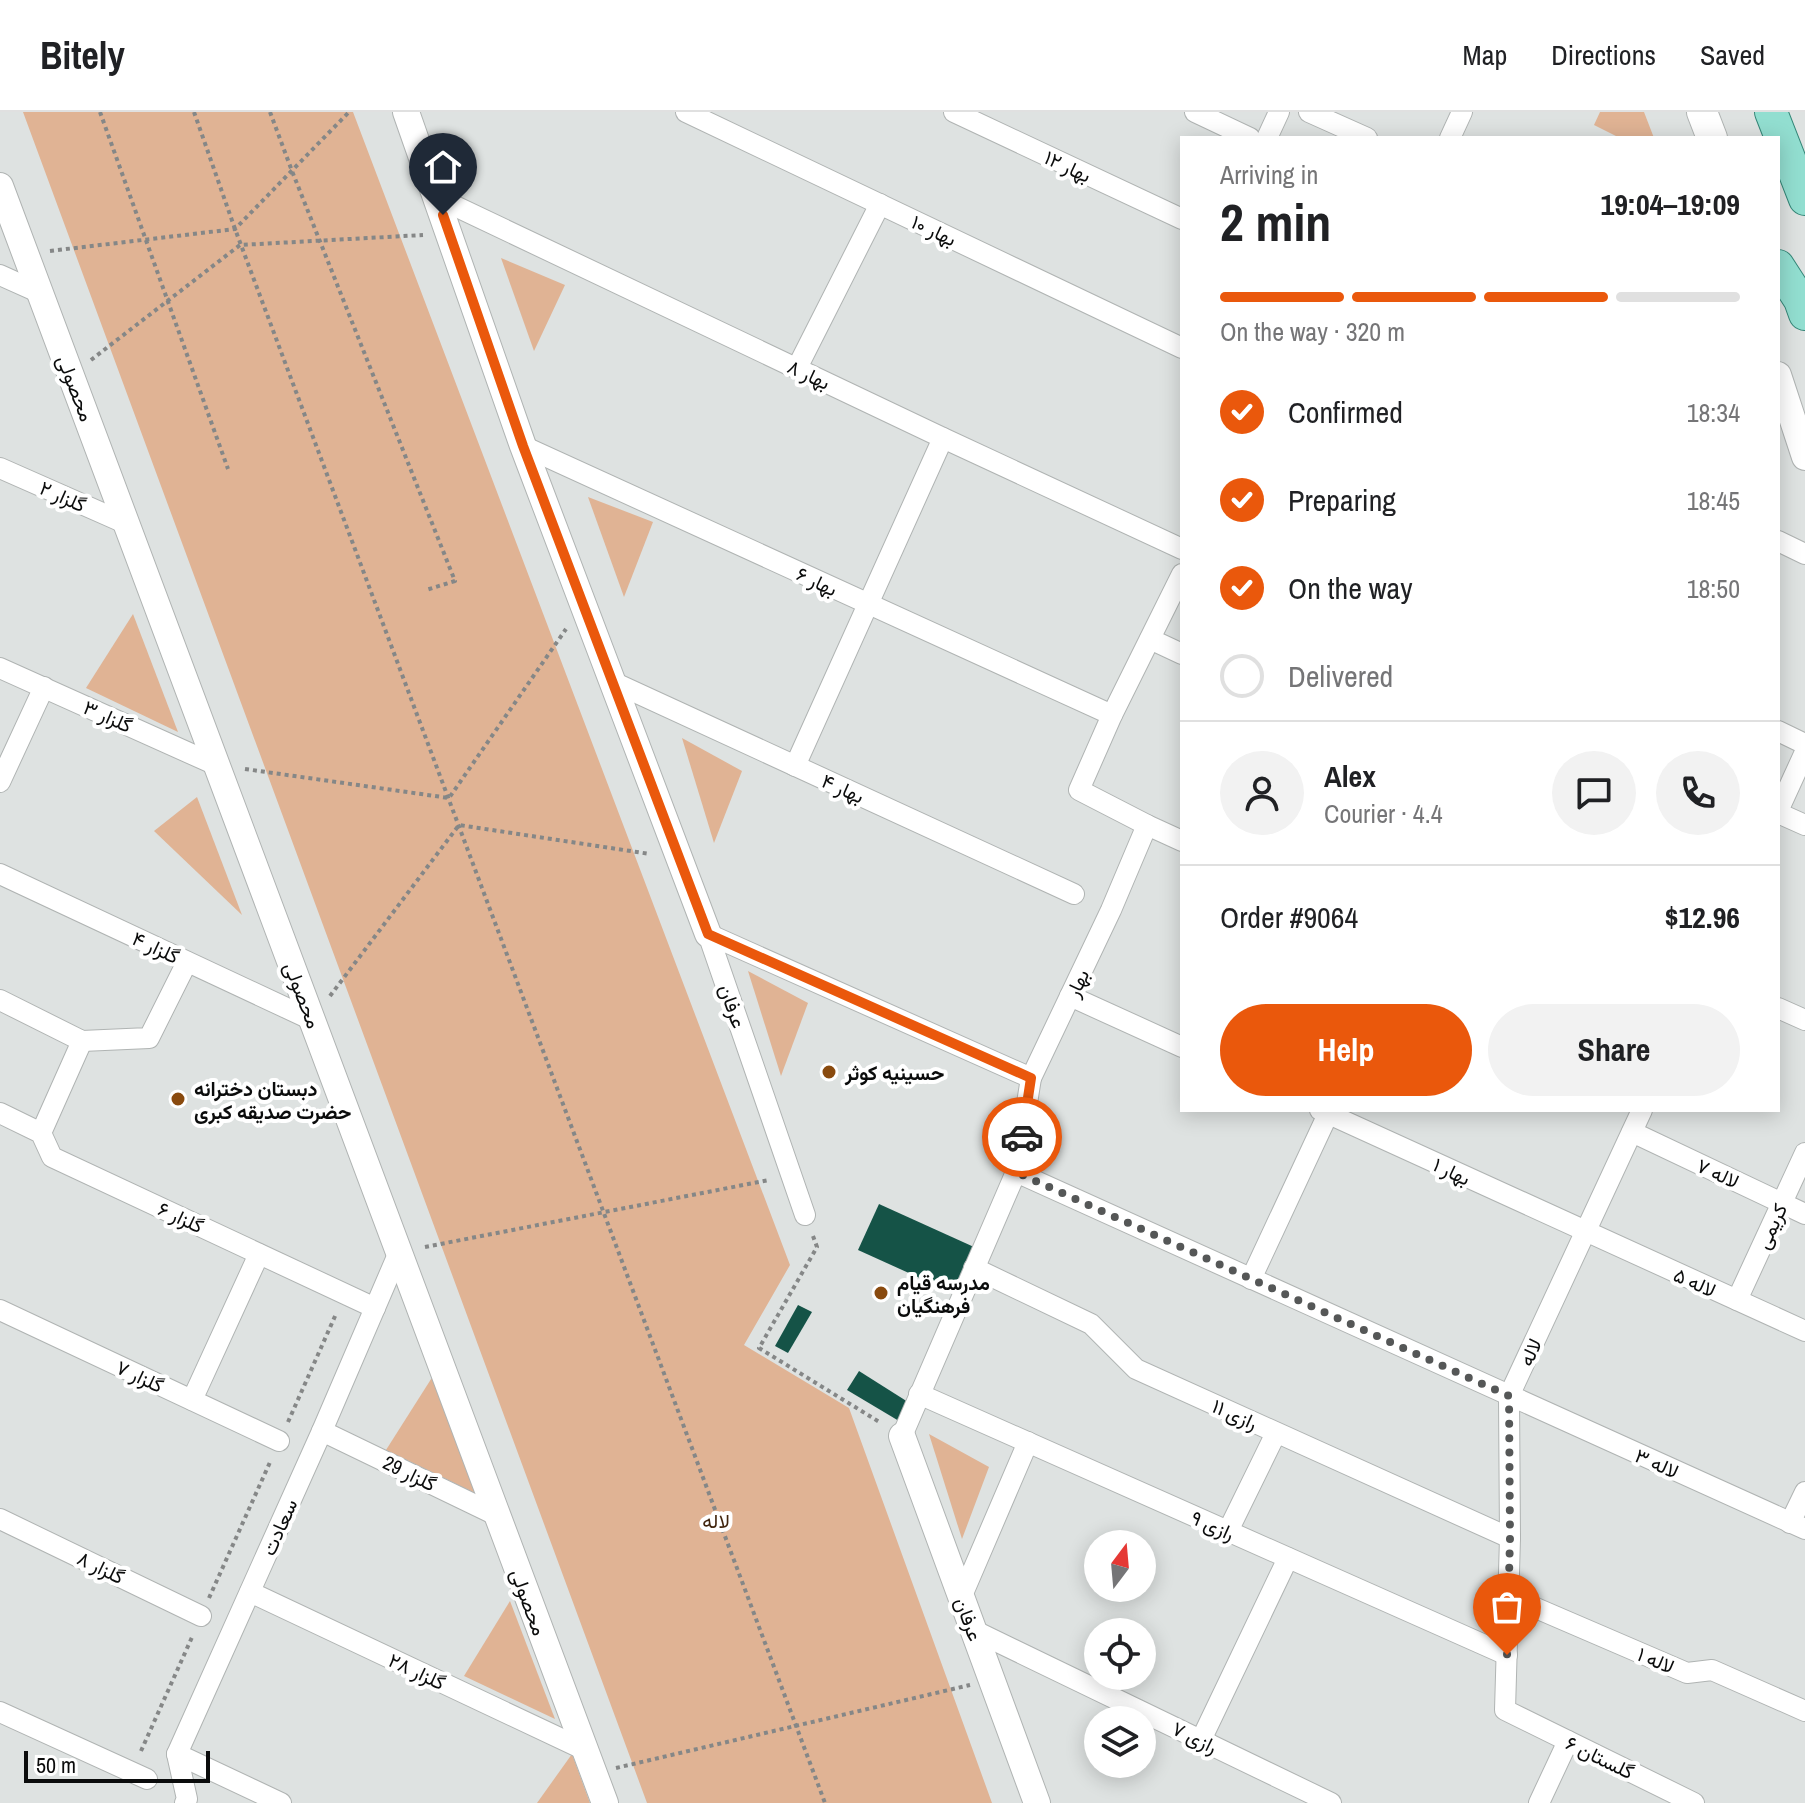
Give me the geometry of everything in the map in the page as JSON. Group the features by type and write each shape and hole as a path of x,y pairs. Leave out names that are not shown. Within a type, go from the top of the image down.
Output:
{"main road":[{"path":"1702,112 1711,136"},
{"path":"1771,112 1805,199"},
{"path":"1780,269 1800,300 1805,314"}],"street":[{"path":"406,112 523,446 708,934 1031,1078"},
{"name":"بهار ۱۰","path":"686,112 1180,347"},
{"name":"بهار ۱۲","path":"954,112 1180,218"},
{"path":"1195,112 1246,136"},
{"path":"1268,136 1279,112"},
{"path":"1309,112 1363,136"},
{"path":"1451,136 1462,112"},
{"name":"محصولی","path":"0,186 605,1803"},
{"name":"بهار ۸","path":"436,197 1180,548"},
{"path":"797,368 880,204"},
{"path":"0,275 40,293"},
{"path":"1780,381 1805,457"},
{"path":"795,766 943,438"},
{"name":"بهار ۶","path":"523,446 1112,715"},
{"name":"گلزار ۲","path":"0,468 127,524"},
{"path":"1780,542 1805,554"},
{"path":"1180,578 1112,715 1079,790 1180,840"},
{"path":"1150,639 1180,653"},
{"name":"گلزار ۳","path":"0,668 216,765"},
{"name":"بهار ۴","path":"613,682 1074,894"},
{"path":"0,782 44,687"},
{"path":"1780,732 1805,744"},
{"path":"1780,808 1805,752"},
{"path":"1780,813 1805,825"},
{"name":"بهار","path":"902,1436 1016,1172 1031,1078 1111,910 1147,825"},
{"name":"گلزار ۴","path":"0,874 312,1020"},
{"name":"عرفان","path":"708,934 805,1215"},
{"path":"0,1000 82,1041 149,1038 187,962"},
{"path":"1070,996 1180,1046"},
{"path":"1780,1009 1805,1020"},
{"path":"41,1133 82,1041"},
{"path":"1251,1279 1324,1112"},
{"name":"بهار ۱","path":"1324,1112 1585,1232"},
{"name":"لاله","path":"1505,1710 1510,1538 1509,1396 1641,1112"},
{"name":"گلزار ۶","path":"0,1113 41,1133 52,1157 375,1308"},
{"name":"لاله ۷","path":"1632,1132 1805,1214"},
{"name":"کریمی","path":"1737,1300 1805,1153"},
{"name":"لاله ۳","path":"1016,1172 1798,1526"},
{"name":"لاله ۵","path":"1585,1232 1805,1331"},
{"name":"سعادت","path":"177,1754 399,1252"},
{"path":"192,1400 259,1254"},
{"name":"رازی ۱۱","path":"974,1268 1091,1324 1136,1369 1510,1538"},
{"name":"گلزار ۷","path":"0,1310 279,1441"},
{"name":"رازی ۹","path":"919,1394 1507,1655"},
{"name":"گلزار 29","path":"322,1431 498,1516"},
{"path":"1228,1531 1276,1433"},
{"name":"عرفان","path":"902,1436 1037,1803"},
{"path":"961,1598 1028,1442"},
{"path":"1798,1526 1805,1492"},
{"name":"گلزار ۸","path":"0,1519 201,1616"},
{"path":"1201,1740 1288,1558"},
{"name":"گلزار ۲۸","path":"250,1592 589,1762"},
{"name":"لاله ۱","path":"1508,1596 1687,1673 1712,1670 1804,1708"},
{"name":"رازی ۷","path":"973,1630 1331,1803"},
{"name":"گلستان ۶","path":"1505,1710 1694,1803"},
{"path":"0,1712 147,1779"},
{"path":"1539,1803 1568,1741"},
{"path":"177,1754 187,1799 185,1803"},
{"path":"177,1754 281,1803"}],"path":[{"path":"100,112 228,469"},
{"path":"194,112 240,245 825,1803"},
{"path":"270,112 455,581 426,590"},
{"path":"25,254 235,229 349,112"},
{"path":"71,375 240,245 449,233"},
{"path":"449,798 584,604"},
{"path":"216,765 449,798"},
{"path":"459,825 680,858"},
{"path":"312,1020 459,825"},
{"path":"399,1252 792,1175"},
{"path":"805,1215 817,1247 759,1348 902,1436"},
{"path":"147,1779 140,1755 345,1294"},
{"path":"589,1762 796,1725 991,1680"}],"green space":[{"name":"لاله","path":"23,112 353,112 790,1265 744,1345 849,1408 992,1803 647,1803"},
{"path":"1600,112 1644,112 1653,136 1616,136 1594,125"},
{"path":"501,258 565,285 534,351"},
{"path":"588,497 653,522 624,597"},
{"path":"133,614 178,732 86,688"},
{"path":"682,738 742,771 714,843"},
{"path":"197,797 242,915 154,831"},
{"path":"748,971 808,1003 781,1076"},
{"path":"433,1376 477,1494 386,1450"},
{"path":"929,1434 989,1467 962,1539"},
{"path":"510,1601 555,1719 464,1676"},
{"path":"572,1754 590,1803 537,1803"}],"building":[{"path":"879,1204 974,1247 953,1293 858,1250"},
{"path":"798,1305 812,1312 788,1353 775,1346"},
{"path":"859,1371 908,1402 899,1421 847,1390"}],"way so far":[{"path":"1022,1137 1016,1172 1509,1396 1507,1655"}],"place":[{"name":"حسینیه کوثر","path":"829,1072"},
{"name":"دبستان دخترانه حضرت صدیقه کبری","path":"178,1099"},
{"name":"مدرسه قیام فرهنگیان","path":"881,1293"}],"route":[{"path":"443,215 523,446 708,934 1031,1078 1022,1137"}]}
